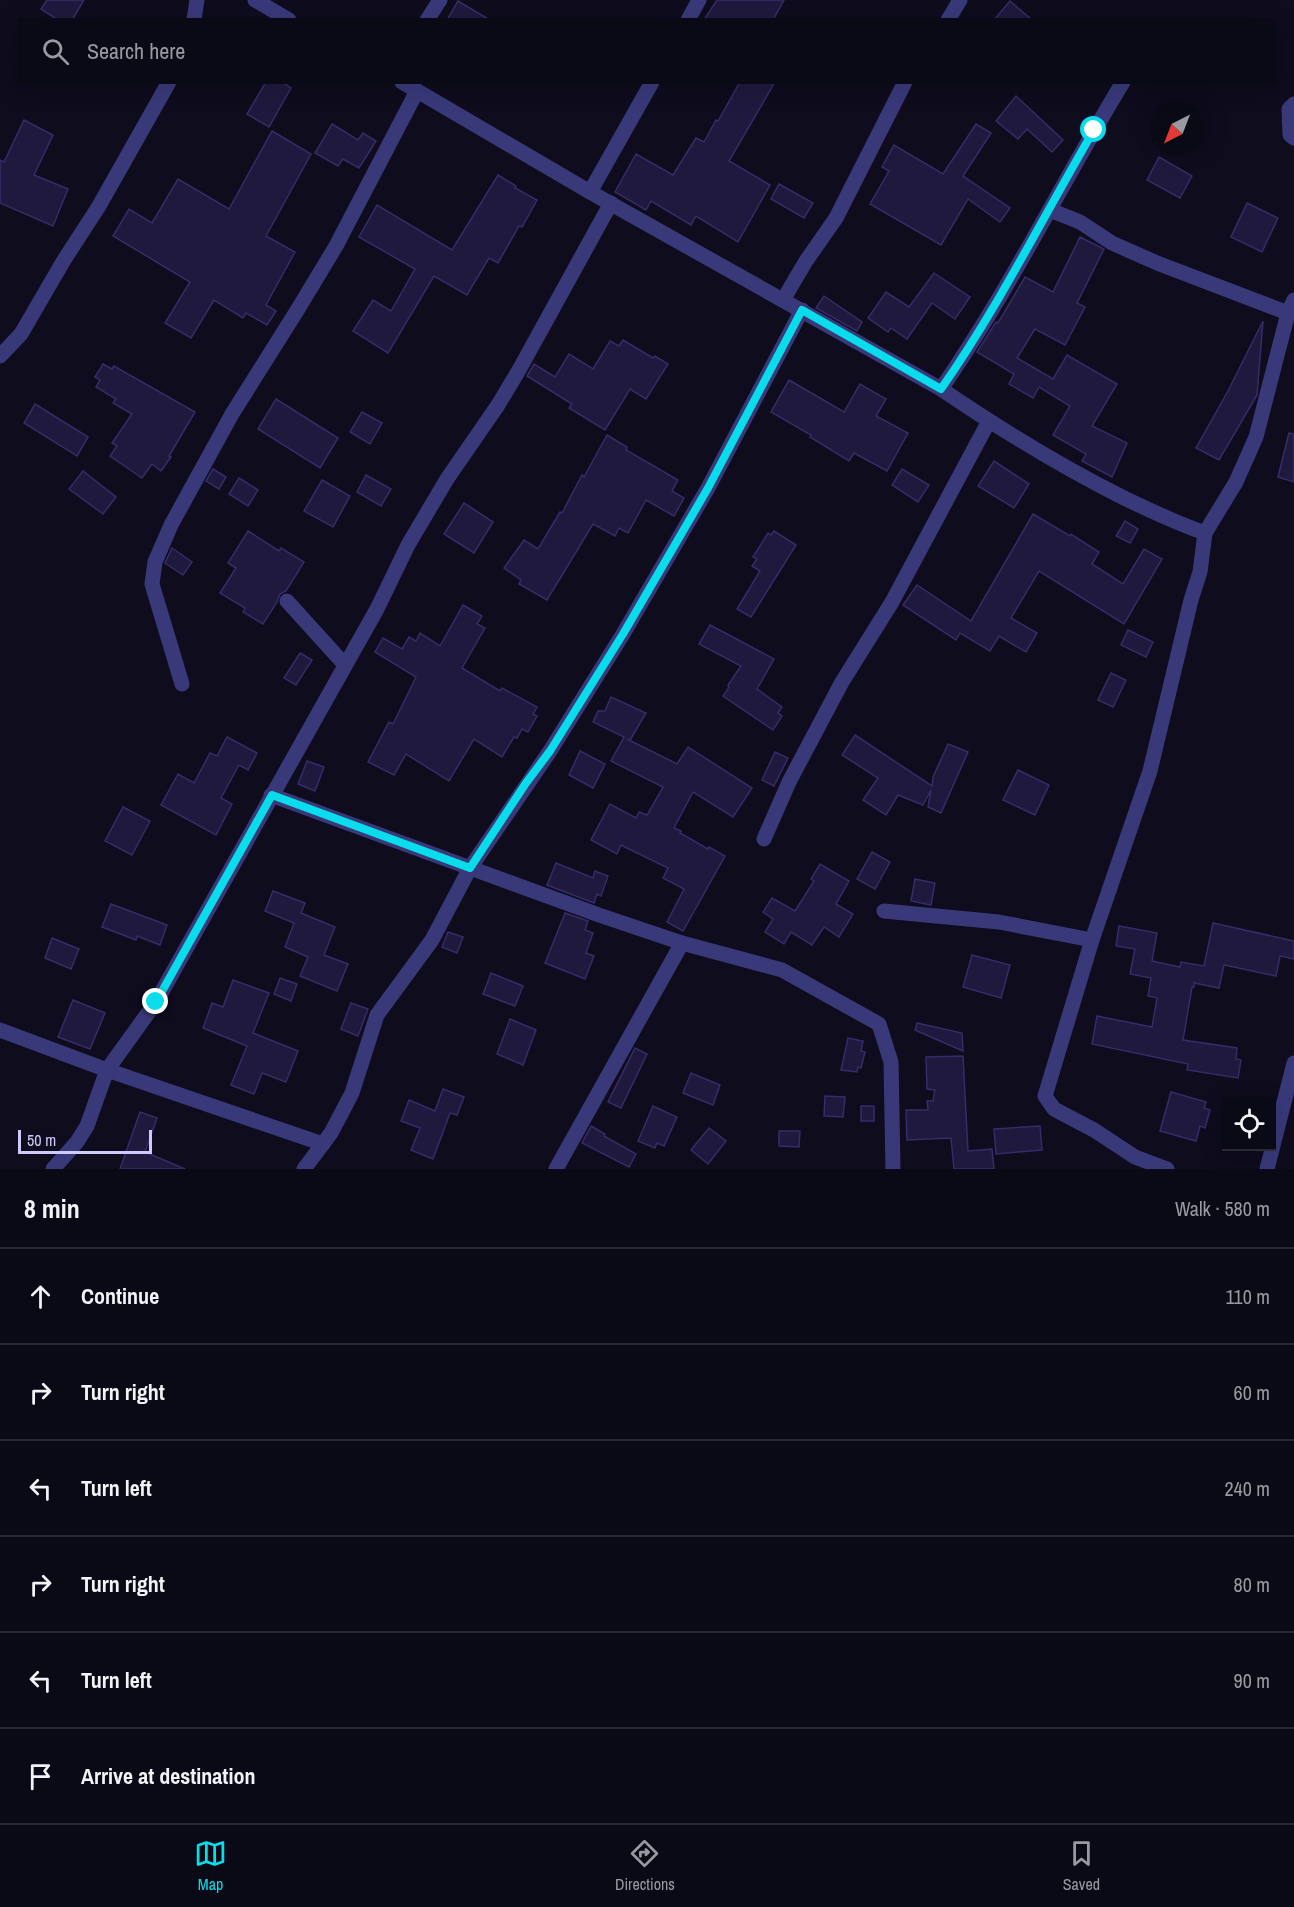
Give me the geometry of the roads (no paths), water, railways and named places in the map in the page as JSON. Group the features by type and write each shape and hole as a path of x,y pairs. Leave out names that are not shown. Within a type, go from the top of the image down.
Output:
{"street":[{"path":"194,18 197,0"},
{"path":"255,0 286,18"},
{"path":"428,18 440,0"},
{"path":"689,18 699,0"},
{"path":"949,18 960,0"},
{"path":"0,356 21,334 99,206 168,84"},
{"path":"405,84 590,192 941,389 1077,474 1177,524 1205,533"},
{"path":"590,192 651,84"},
{"path":"783,300 806,261 836,218 904,84"},
{"path":"941,389 975,339 1122,84"},
{"path":"182,684 152,584 155,562 171,525 232,414 336,246 417,91"},
{"path":"1294,104 1289,109 1290,135 1294,138"},
{"path":"53,1169 77,1142 87,1126 107,1070 156,1002 377,609 408,545 447,479 519,370 611,203"},
{"path":"1050,210 1080,222 1112,243 1157,263 1291,307 1256,437 1236,482 1205,533 1200,572 1191,600 1150,771 1092,940 1045,1096 1054,1109 1094,1130 1134,1163 1167,1169"},
{"path":"304,1169 331,1133 352,1093 377,1015 432,940 470,868 550,751 623,634 708,488 802,310"},
{"path":"764,839 789,782 842,682 892,602 989,421"},
{"path":"287,602 345,665"},
{"path":"272,795 599,915 682,943 782,970 879,1024 891,1062 893,1169"},
{"path":"884,910 999,922 1092,940"},
{"path":"556,1169 682,943"},
{"path":"0,1030 107,1070 323,1144"},
{"path":"1267,1169 1294,1063"}]}
